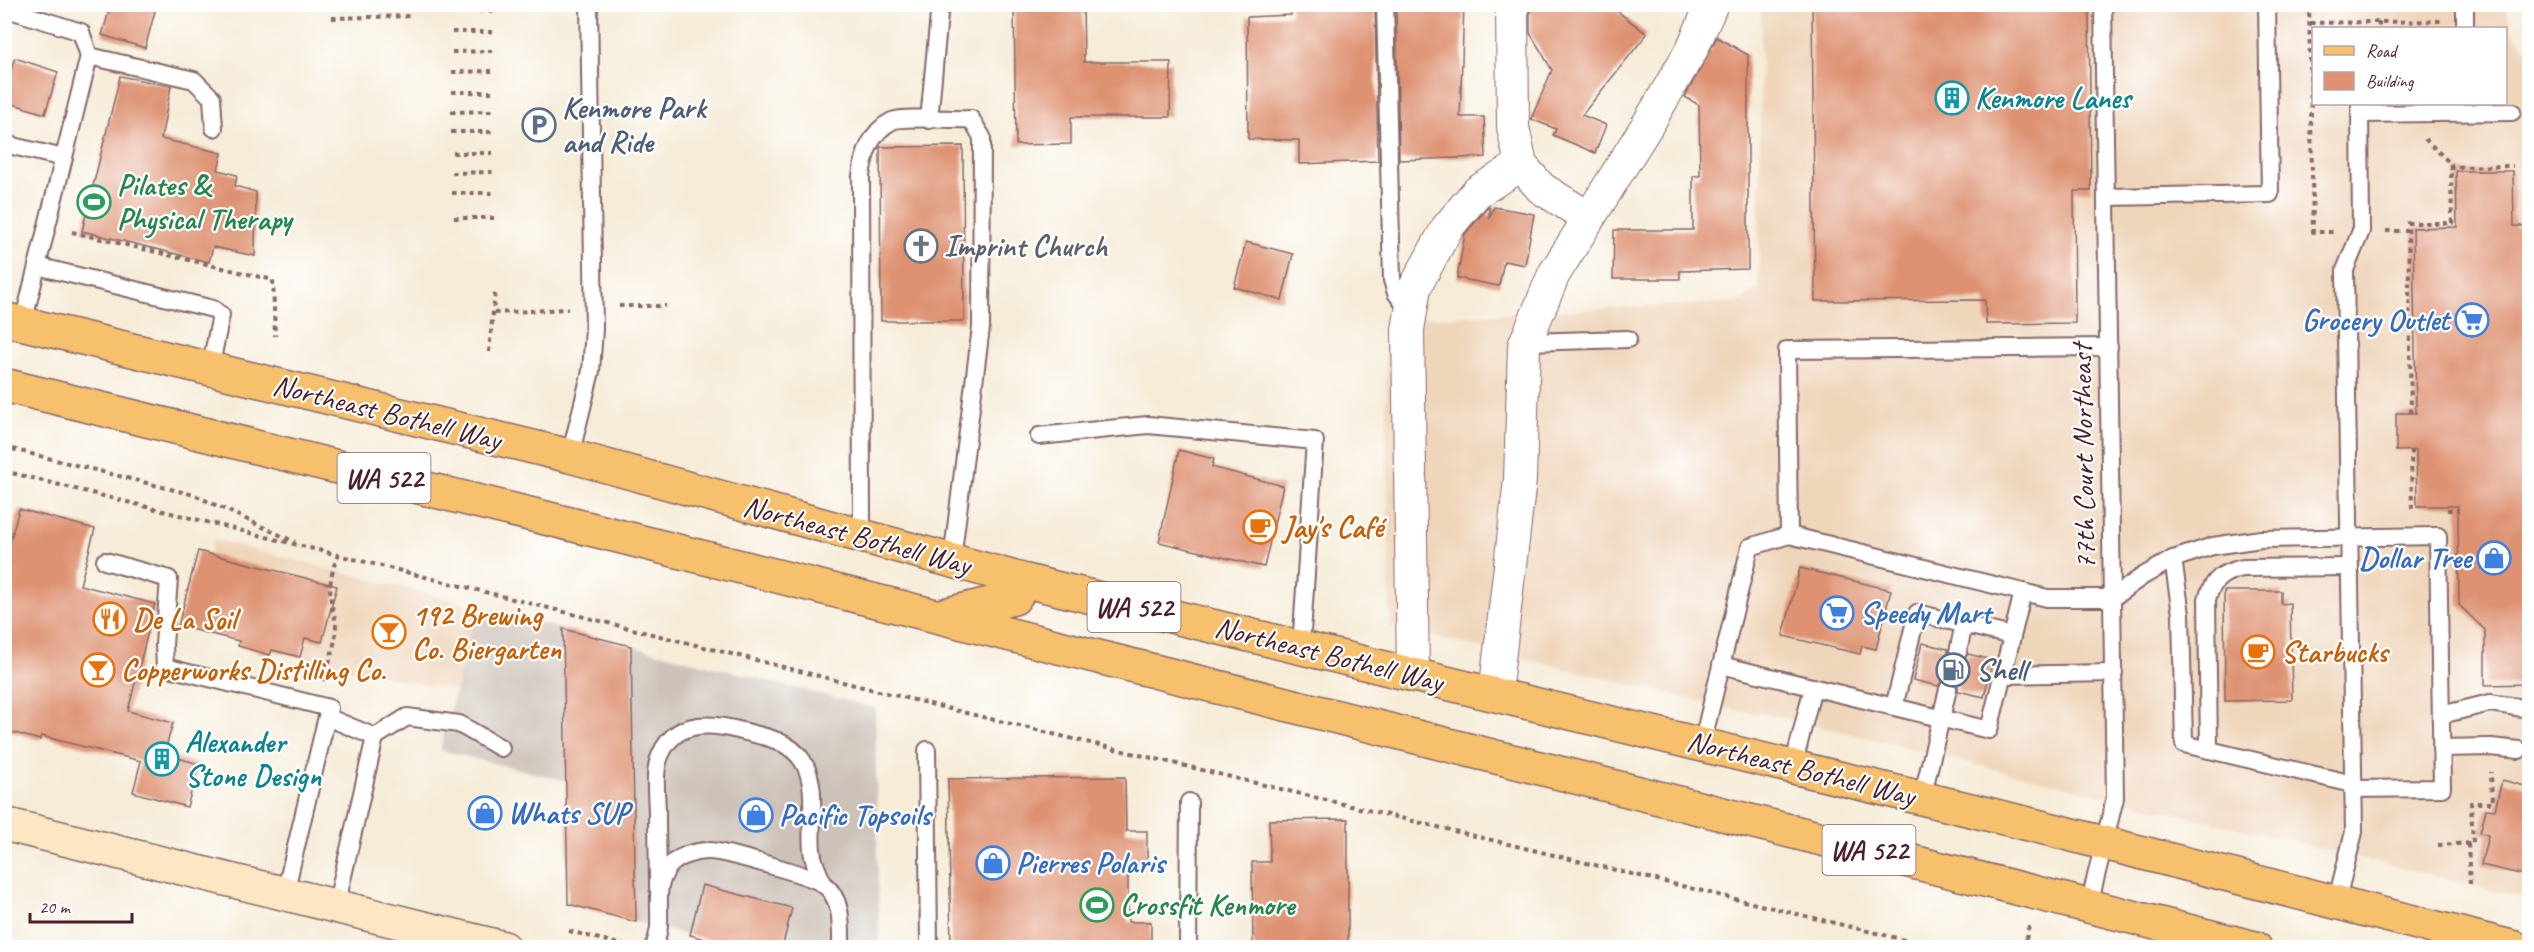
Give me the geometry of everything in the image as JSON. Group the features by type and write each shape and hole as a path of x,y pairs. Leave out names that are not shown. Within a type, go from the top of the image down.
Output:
{"main road":[{"name":"Northeast Bothell Way","path":"14,321 570,456 1026,581 1922,798 2515,948"},
{"name":"Northeast Bothell Way","path":"4,385 586,528 2255,948"},
{"path":"937,617 1014,598 1026,581"}],"street":[{"path":"1512,4 1514,127 1521,165 1541,188 1589,218"},
{"path":"1495,694 1520,480 1526,342 1554,274 1681,68 1712,4"},
{"path":"1413,674 1408,330 1415,287 1447,228 1477,192 1521,165"},
{"path":"4,824 504,948"}],"lane":[{"path":"570,456 591,371 594,329 590,4"},
{"path":"929,120 940,4"},
{"path":"1385,4 1392,280 1396,294 1411,313"},
{"name":"77th Court Northeast","path":"2089,905 2115,798 2103,4"},
{"path":"2106,197 2270,194 2267,4"},
{"path":"4,8 81,32 89,56 37,266 14,321"},
{"path":"89,56 194,80 212,98 214,128"},
{"path":"2336,903 2354,832 2345,270 2361,231 2360,109 2467,108 2512,112"},
{"path":"862,536 861,176 865,153 876,134 893,120 971,119 982,137 981,327 952,560"},
{"path":"4,144 63,158"},
{"path":"37,266 213,309 221,315 221,323 210,369"},
{"path":"1526,342 1628,339"},
{"path":"1789,536 1787,350 2109,347"},
{"path":"1039,436 1148,425 1315,441 1301,647"},
{"path":"1702,744 1750,547 1789,536 2047,598 2112,598 2143,576 2173,559 2213,546 2261,539 2438,536 2442,788 2353,787 2184,744 2181,614 2173,559"},
{"path":"105,561 169,579 164,645 165,667 322,711 375,737"},
{"path":"2209,750 2207,599 2210,586 2224,574 2243,568 2350,567"},
{"path":"1721,665 1989,730 2023,592"},
{"path":"1894,707 1917,613 2012,636"},
{"path":"1958,652 1964,624"},
{"path":"2003,675 2114,674"},
{"path":"1793,767 1813,687"},
{"path":"1922,798 1948,689"},
{"path":"2441,715 2490,703 2529,709"},
{"path":"285,893 322,711"},
{"path":"336,906 375,737 407,717 459,724 501,748"},
{"path":"654,948 659,927 656,775 659,757 669,741 684,729 701,724 720,725 784,743 804,762 811,786 812,852 816,870 836,900 841,917 841,948"},
{"path":"2441,747 2491,747 2519,750"},
{"path":"927,750 929,948"},
{"path":"1188,948 1189,802"},
{"path":"658,888 669,867 678,860 688,854 711,851 807,876 824,884"}],"path":[{"path":"2309,4 2313,232 2408,231"},
{"path":"452,11 492,11"},
{"path":"332,18 412,16"},
{"path":"2310,23 2465,18"},
{"path":"2379,22 2379,27"},
{"path":"452,32 492,32"},
{"path":"452,52 492,51"},
{"path":"452,72 492,71"},
{"path":"452,92 492,92"},
{"path":"451,112 492,111"},
{"path":"451,132 493,132"},
{"path":"453,153 493,153"},
{"path":"2411,413 2408,223 2452,223 2451,167 2513,166"},
{"path":"452,173 493,172"},
{"path":"452,193 493,193"},
{"path":"454,218 494,218"},
{"path":"67,231 273,280 275,336"},
{"path":"489,352 495,292"},
{"path":"612,306 666,306"},
{"path":"494,313 575,308"},
{"path":"4,447 194,495 304,546"},
{"path":"2411,450 2412,511 2424,511"},
{"path":"4,471 962,712 1938,948"},
{"path":"2435,511 2458,510"},
{"path":"322,711 334,647 336,622 330,585 332,570 338,555"},
{"path":"2438,845 2474,843 2471,803 2492,803 2491,747"},
{"path":"2468,844 2470,884"},
{"path":"2024,948 2029,926"},
{"path":"569,931 634,948"}],"shaded area":[{"path":"1761,5 2506,5 2511,28 2530,56 2529,899 1777,716 1741,711 1390,626 1385,320 1740,302 1759,287"},
{"name":"192 Brewing Co. Biergarten","path":"213,539 477,607 455,690 365,673 300,657 320,581 210,554"},
{"path":"477,607 563,629 566,781 440,750"},
{"name":"Pacific Topsoils","path":"631,646 875,708 879,947 737,947 636,922"}],"building":[{"path":"111,4 157,4 145,48 102,35"},
{"path":"1014,4 1083,4 1084,62 1171,62 1170,117 1071,117 1071,144 1016,145"},
{"path":"1290,4 1375,4 1378,161 1299,164 1299,140 1248,139 1247,17 1291,15"},
{"path":"1396,4 1464,4 1460,117 1484,117 1486,157 1399,160"},
{"path":"1530,4 1608,4 1647,34 1582,115 1606,125 1595,153 1553,135 1556,129 1531,119 1552,70 1530,33"},
{"name":"Kenmore Lanes","path":"1812,4 2089,4 2091,191 2074,191 2075,323 1986,324 1985,300 1815,301"},
{"path":"1717,37 1748,55 1748,269 1680,271 1680,279 1613,279 1614,230 1693,230 1693,176 1700,176 1699,105 1685,97"},
{"path":"15,58 58,72 45,114 4,101 4,89"},
{"path":"120,76 171,86 161,139 222,153 218,170 237,175 235,186 256,192 255,256 213,247 209,262 82,231"},
{"path":"963,146 964,321 881,321 880,147"},
{"name":"Grocery Outlet","path":"2456,171 2513,171 2514,226 2529,226 2529,684 2485,685 2485,630 2459,605 2458,506 2417,506 2416,450 2396,451 2396,413 2416,413 2413,228 2457,227"},
{"path":"1489,206 1489,218 1494,207 1534,214 1525,265 1504,261 1499,286 1457,278 1465,234"},
{"path":"1246,242 1293,254 1282,300 1234,287"},
{"path":"1179,450 1214,459 1212,467 1283,486 1264,567 1159,542"},
{"path":"19,509 95,529 80,585 155,604 128,711 173,723 164,754 199,764 187,807 133,792 141,761 41,736 40,740 4,730 4,564"},
{"path":"198,551 337,586 322,642 305,638 300,657 272,650 270,655 238,646 239,641 178,626"},
{"name":"Speedy Mart","path":"1800,568 1891,590 1876,649 1862,646 1860,654 1783,636"},
{"name":"Starbucks","path":"2224,591 2281,591 2281,604 2290,603 2292,700 2225,701"},
{"path":"563,629 631,646 636,922 568,904"},
{"name":"Shell","path":"1922,643 1948,649 1948,656 1955,662 1962,662 1968,654 1993,660 1984,697 1958,691 1958,685 1951,679 1944,679 1938,686 1913,680"},
{"path":"1125,777 1126,831 1147,831 1147,864 1128,865 1128,922 1151,922 1151,948 951,948 948,779"},
{"path":"2502,780 2529,787 2529,876 2481,865 2488,835 2480,833 2486,809 2495,810"},
{"path":"1348,819 1348,948 1253,948 1252,862 1270,862 1269,820"},
{"path":"702,885 792,908 782,948 737,948 690,935"}],"place":[{"name":"Kenmore Lanes","path":"1952,98"},
{"name":"Kenmore Park and Ride","path":"539,125"},
{"name":"Pilates & Physical Therapy","path":"94,202"},
{"name":"Imprint Church","path":"921,246"},
{"name":"Grocery Outlet","path":"2472,320"},
{"name":"Jay's Café","path":"1260,527"},
{"name":"Dollar Tree","path":"2494,558"},
{"name":"Speedy Mart","path":"1837,613"},
{"name":"De La Soil","path":"110,619"},
{"name":"192 Brewing Co. Biergarten","path":"389,632"},
{"name":"Starbucks","path":"2258,652"},
{"name":"Copperworks Distilling Co.","path":"98,670"},
{"name":"Shell","path":"1953,670"},
{"name":"Alexander Stone Design","path":"162,759"},
{"name":"Whats SUP","path":"485,813"},
{"name":"Pacific Topsoils","path":"756,815"},
{"name":"Pierres Polaris","path":"993,863"},
{"name":"Crossfit Kenmore","path":"1097,905"}]}
